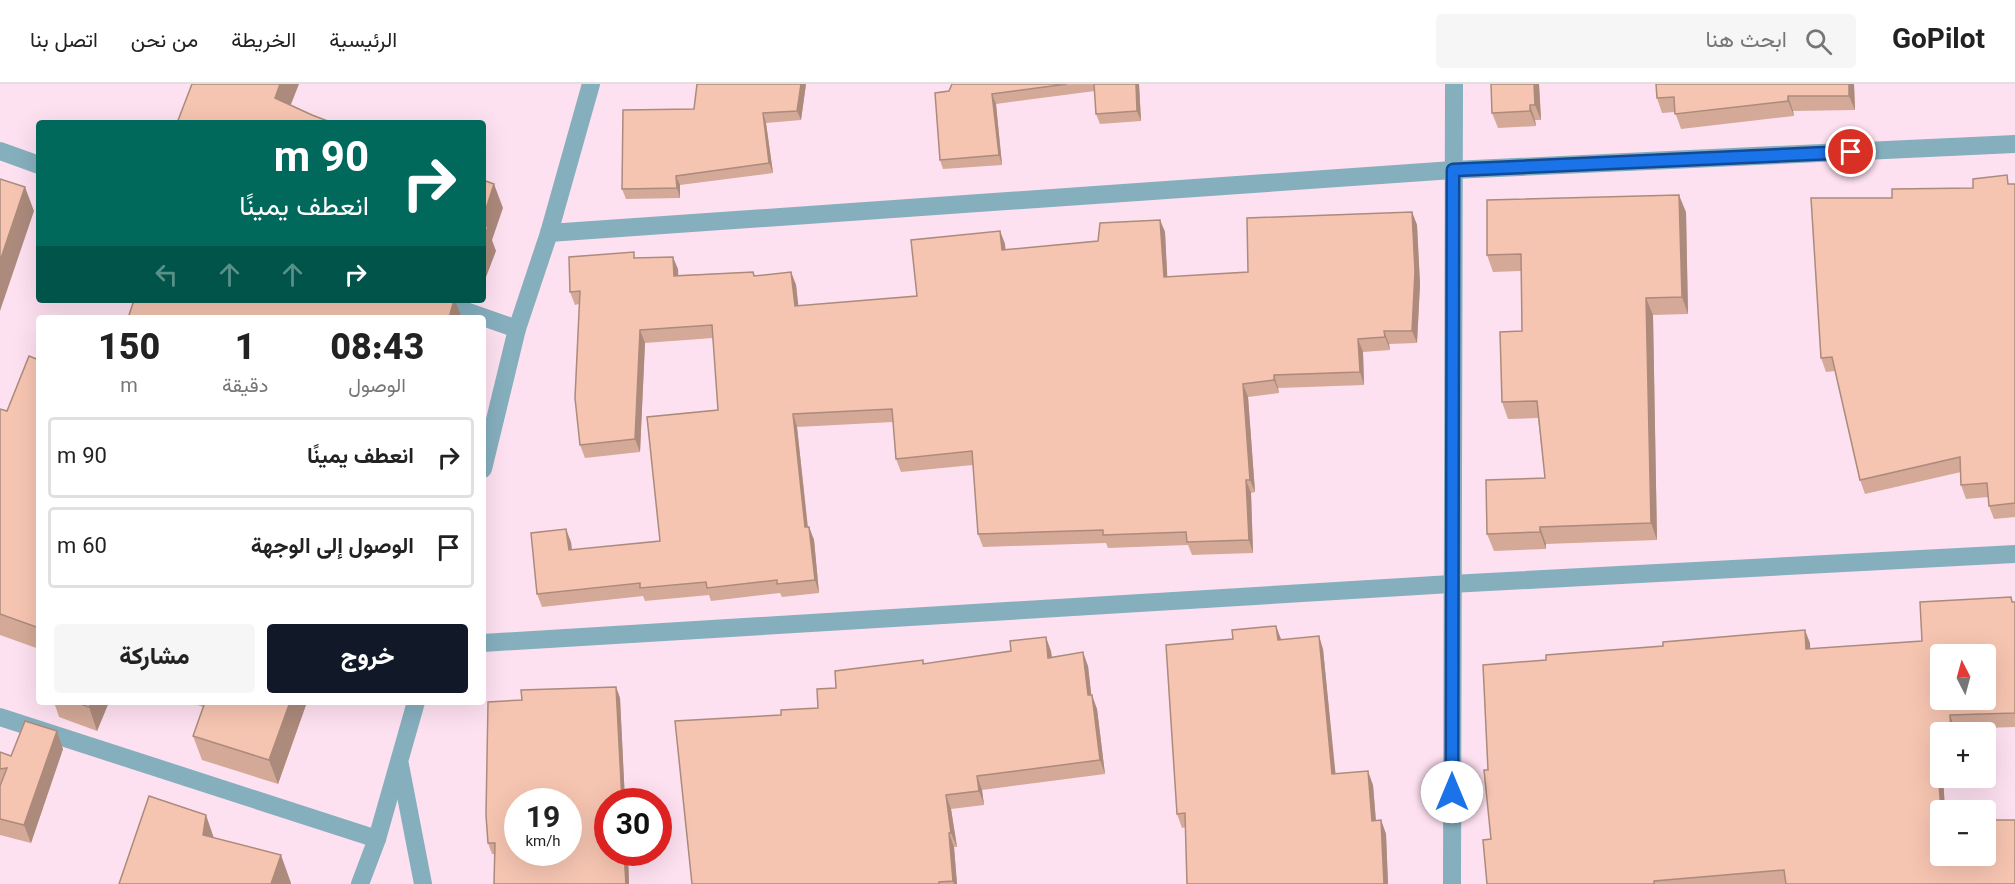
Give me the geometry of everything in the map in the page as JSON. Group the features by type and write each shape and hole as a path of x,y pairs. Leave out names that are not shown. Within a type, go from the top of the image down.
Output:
{"street":[{"path":"486,457 518,329 549,233 591,84"},
{"path":"1452,884 1454,84"},
{"path":"549,233 1453,170 2015,144"},
{"path":"0,151 36,164"},
{"path":"443,303 477,315"},
{"path":"486,318 518,329"},
{"path":"486,644 1451,584 2015,554"},
{"path":"360,884 377,838 415,705"},
{"path":"0,717 377,838"},
{"path":"399,761 423,884"}],"building":[{"path":"192,84 280,84 275,98 325,120 178,120"},
{"path":"697,84 801,84 797,111 763,113 769,163 676,176 677,188 622,189 623,110 694,109"},
{"path":"952,84 1067,84 992,94 999,155 940,160 935,93 949,91"},
{"path":"1094,84 1136,84 1137,111 1096,114"},
{"path":"1491,84 1534,84 1535,105 1530,105 1530,111 1492,113"},
{"path":"1656,84 1849,84 1849,96 1788,96 1788,101 1675,114 1674,97 1657,98"},
{"path":"2007,175 2008,184 2015,184 2015,503 1989,506 1987,483 1961,485 1960,457 1860,480 1832,357 1821,358 1811,198 1892,198 1892,189 1973,188 1973,179"},
{"path":"0,179 25,187 0,261"},
{"path":"486,181 494,184 486,209"},
{"path":"1679,195 1682,297 1646,298 1651,523 1540,527 1540,532 1487,534 1486,480 1545,478 1537,401 1502,402 1500,332 1522,331 1521,254 1487,255 1487,200"},
{"path":"1412,212 1415,271 1412,331 1384,331 1385,337 1358,339 1360,372 1274,375 1274,380 1243,384 1250,480 1246,480 1249,540 1187,542 1186,532 1103,535 1103,530 978,534 972,451 896,459 892,409 793,414 805,527 809,527 815,580 777,584 777,580 707,588 706,582 640,588 640,583 537,594 531,533 566,529 569,550 660,541 647,417 718,410 712,325 640,330 635,439 580,445 575,398 580,291 570,292 569,257 634,252 634,258 673,257 674,276 753,272 754,276 791,272 795,306 917,296 911,240 1000,231 1002,250 1098,241 1100,223 1160,220 1164,277 1248,272 1247,218"},
{"path":"133,303 453,303 450,315 129,315"},
{"path":"29,356 36,359 36,627 0,614 0,409 7,411"},
{"path":"2011,597 2012,602 2015,602 2015,713 1950,715 1950,722 1930,722 1930,788 1939,788 1940,800 1930,800 1930,866 1996,866 1996,820 2015,820 2015,884 1786,884 1784,870 1654,881 1654,884 1487,884 1483,840 1491,839 1484,770 1488,770 1483,665 1546,660 1546,655 1663,646 1663,642 1805,630 1806,649 1922,641 1920,602"},
{"path":"1276,626 1278,640 1319,636 1332,774 1368,771 1372,821 1381,820 1384,884 1187,884 1185,813 1177,814 1166,645 1233,639 1232,630"},
{"path":"1046,637 1048,658 1083,652 1088,695 1092,695 1100,760 977,776 979,791 946,795 951,833 949,833 953,881 939,882 939,884 692,884 675,721 781,715 781,710 818,708 817,689 836,688 835,671 923,660 923,664 1011,651 1010,641"},
{"path":"616,687 621,788 594,788 594,866 625,866 626,884 494,884 495,843 488,843 486,815 488,702 522,700 521,690"},
{"path":"204,705 289,705 269,760 193,736"},
{"path":"25,721 57,731 24,825 0,819 0,786 7,768 0,769 0,752 11,756"},
{"path":"149,796 206,815 203,835 281,855 271,884 119,884"}],"route":[{"path":"1452,792 1453,170 1851,152"}]}
